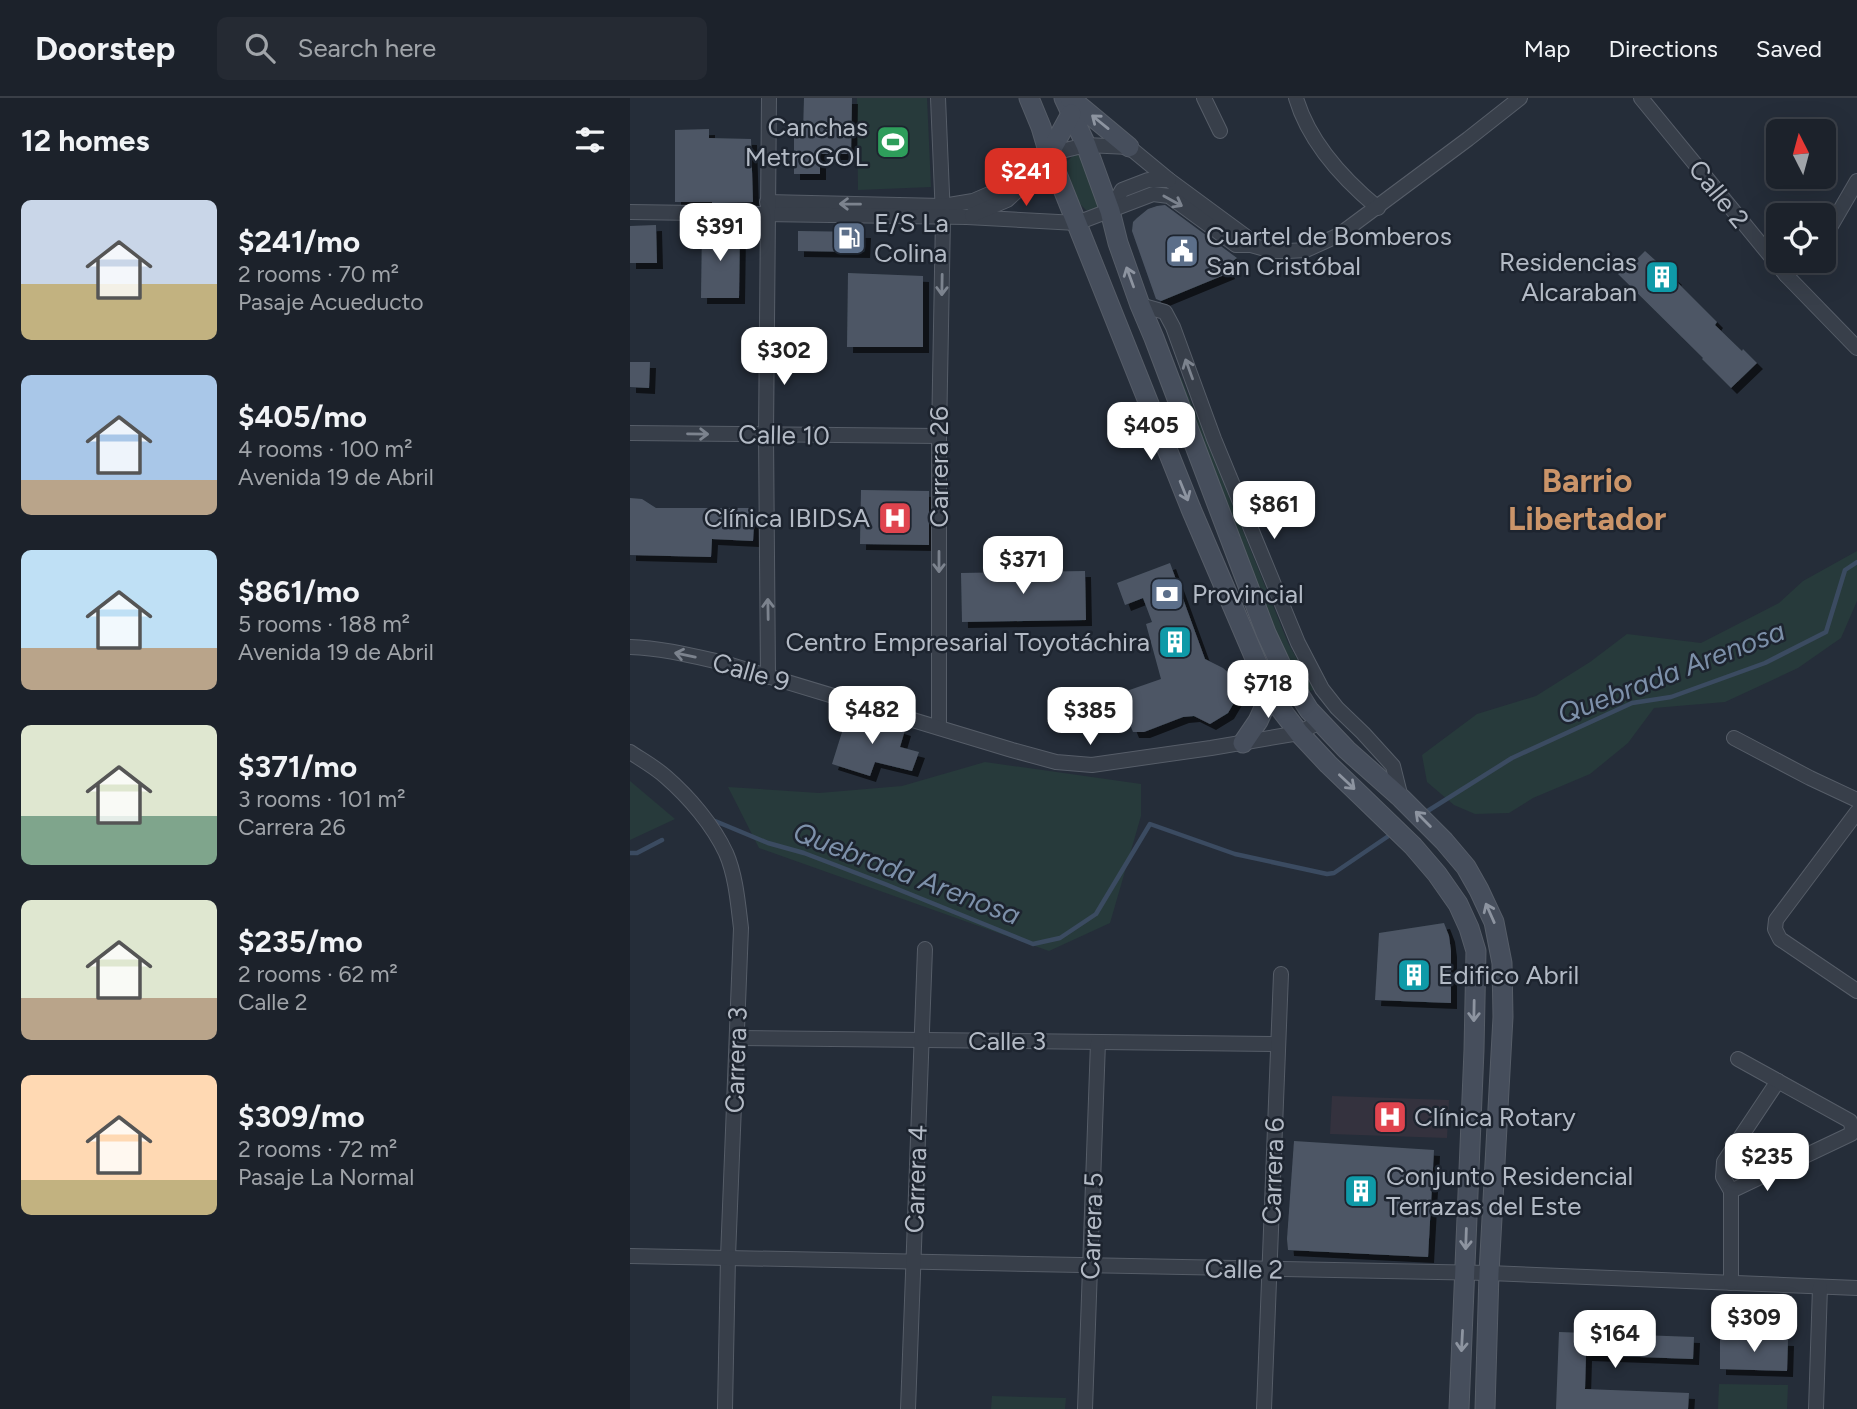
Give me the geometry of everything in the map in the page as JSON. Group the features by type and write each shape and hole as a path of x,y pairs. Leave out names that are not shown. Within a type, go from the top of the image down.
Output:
{"main road":[{"path":"1028,98 1191,509 1266,684 1299,733 1413,846 1437,874 1458,904 1469,928 1476,951 1474,1050 1459,1409"},
{"path":"1049,154 1068,103"},
{"path":"1068,103 1110,211 1118,243 1140,305 1281,666 1319,722 1401,798 1466,867 1494,922 1503,963 1503,1017 1489,1273 1485,1409"},
{"path":"1068,103 1129,147"},
{"path":"1243,743 1264,708 1266,684"}],"street":[{"path":"768,677 766,435 769,98"},
{"name":"Carrera 26","path":"938,98 943,212 939,436 939,727"},
{"path":"1204,98 1220,131"},
{"path":"1296,98 1309,129 1334,166 1378,208"},
{"path":"630,212 767,208 943,212 967,217 1077,223 1153,194 1168,196 1236,245 1251,245 1272,251 1306,250 1339,235 1378,208 1520,98"},
{"name":"Calle 2","path":"1641,98 1786,275 1857,348"},
{"path":"943,212 994,192 1026,166 1049,154 1086,145 1129,147 1245,236 1251,245"},
{"path":"967,217 1007,200 1031,178 1049,154"},
{"path":"1110,211 1122,190 1147,180 1169,180"},
{"path":"1836,217 1857,181"},
{"path":"1140,305 1165,312 1173,327 1214,439 1298,643 1322,689 1393,766 1401,798"},
{"name":"Calle 10","path":"630,433 939,436"},
{"name":"Calle 9","path":"630,647 645,647 724,663 1056,762 1092,765 1243,743 1299,733 1319,722"},
{"path":"1734,738 1857,800"},
{"name":"Carrera 3","path":"630,752 665,776 711,829 726,854 741,928 725,1409"},
{"path":"1857,812 1776,920 1775,929 1780,939 1857,991"},
{"name":"Carrera 4","path":"908,1409 925,949"},
{"name":"Carrera 6","path":"1264,1409 1281,974"},
{"name":"Calle 3","path":"737,1038 1277,1044"},
{"name":"Carrera 5","path":"1085,1409 1098,1042"},
{"path":"1731,1191 1851,1134 1852,1127 1850,1121 1738,1059"},
{"path":"1731,1283 1731,1191 1723,1177 1724,1162 1778,1081"},
{"name":"Calle 2","path":"630,1256 1489,1273 1857,1288"},
{"path":"1816,1409 1821,1287"}],"shaded area":[{"name":"Canchas MetroGOL","path":"857,98 927,98 931,187 858,190"},
{"path":"1074,155 1081,155 1099,206 1096,210 1086,210 1079,203 1066,167 1066,162"},
{"path":"1181,377 1288,643 1314,690 1307,692 1283,649 1176,379"},
{"path":"1857,551 1857,601 1841,638 1798,668 1725,702 1654,708 1628,743 1590,774 1533,798 1509,813 1475,814 1454,805 1427,782 1422,755 1477,714 1536,696 1590,662 1627,634 1701,643 1779,603 1803,581"},
{"path":"985,762 1141,784 1141,816 1110,923 1049,951 759,848 728,787 819,793 902,786"},
{"path":"630,781 675,819 630,840"},
{"name":"Clínica Rotary","path":"1332,1096 1449,1100 1447,1138 1330,1134"},
{"path":"1719,1384 1788,1385 1787,1409 1718,1409"},
{"path":"992,1396 1066,1398 1065,1409 991,1409"}],"building":[{"path":"804,98 852,98 851,154 820,154 820,174 794,174 794,132 803,132"},
{"path":"709,129 709,138 751,139 753,202 675,202 675,130"},
{"name":"Cuartel de Bomberos San Cristóbal","path":"1165,205 1237,258 1226,266 1229,273 1161,301 1156,299 1132,231 1133,222 1148,209"},
{"path":"656,225 657,263 630,263 630,226"},
{"path":"702,227 740,228 739,298 701,298"},
{"path":"798,231 865,232 864,252 798,251"},
{"path":"1645,251 1717,322 1715,325 1757,363 1731,388 1618,274"},
{"path":"848,273 923,276 923,347 847,347"},
{"path":"630,362 650,362 649,388 630,387"},
{"name":"Clínica IBIDSA","path":"861,490 929,491 929,545 860,544"},
{"path":"630,498 642,499 656,508 755,508 753,541 712,539 711,557 630,555"},
{"name":"Centro Empresarial Toyotáchira","path":"1170,563 1205,659 1231,675 1238,696 1228,713 1210,724 1194,716 1183,717 1144,732 1133,732 1118,694 1161,679 1146,624 1152,622 1143,598 1125,605 1117,583"},
{"path":"1085,571 1086,620 962,622 961,573"},
{"path":"848,713 905,730 900,747 919,752 912,771 875,762 870,776 832,764"},
{"name":"Edifico Abril","path":"1444,923 1451,951 1451,1003 1375,1000 1379,933"},
{"name":"Conjunto Residencial Terrazas del Este","path":"1294,1141 1434,1150 1428,1257 1288,1250"},
{"path":"1559,1332 1694,1337 1693,1359 1586,1355 1585,1389 1689,1393 1688,1409 1556,1409"},
{"path":"1720,1338 1788,1340 1787,1371 1720,1369"}],"waterway":[{"name":"Quebrada Arenosa","path":"1426,812 1512,758 1632,703 1671,697 1765,663 1826,632 1845,570 1857,562"},
{"name":"Quebrada Arenosa","path":"715,821 768,843 804,853 885,884 1033,944 1060,938 1096,914 1150,824 1235,854 1327,874 1334,873 1387,837"},
{"name":"Quebrada Arenosa","path":"630,853 637,853 662,840"}],"place":[{"name":"Canchas MetroGOL","path":"893,142"},
{"name":"E/S La Colina","path":"849,238"},
{"name":"Cuartel de Bomberos San Cristóbal","path":"1182,251"},
{"name":"Residencias Alcaraban","path":"1662,277"},
{"name":"Clínica IBIDSA","path":"895,518"},
{"name":"Provincial","path":"1167,594"},
{"name":"Centro Empresarial Toyotáchira","path":"1175,642"},
{"name":"Edifico Abril","path":"1414,975"},
{"name":"Clínica Rotary","path":"1390,1117"},
{"name":"Conjunto Residencial Terrazas del Este","path":"1361,1191"}],"district":[{"name":"Barrio Libertador","path":"1587,499"}]}
